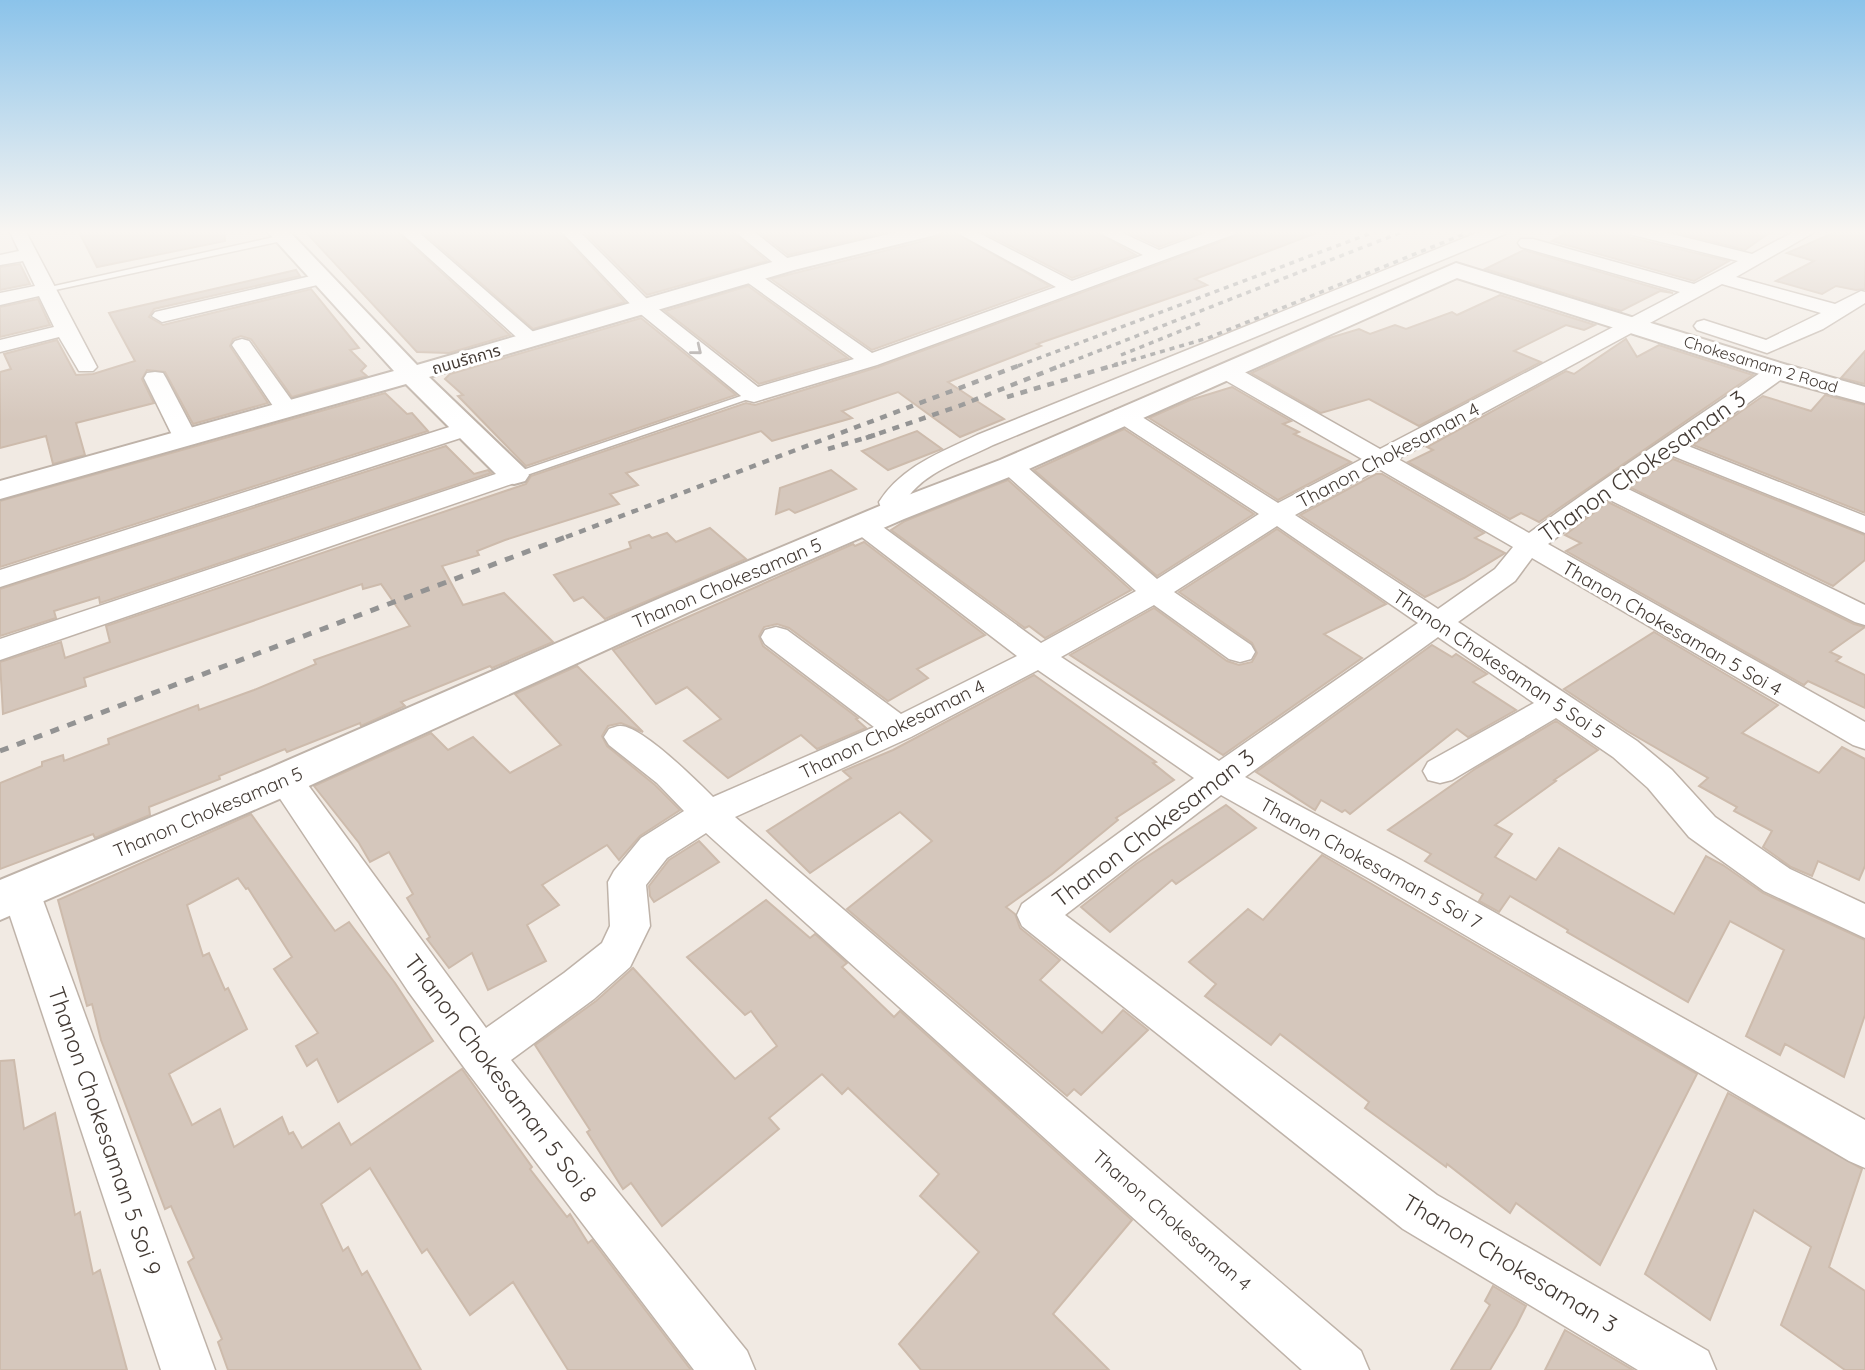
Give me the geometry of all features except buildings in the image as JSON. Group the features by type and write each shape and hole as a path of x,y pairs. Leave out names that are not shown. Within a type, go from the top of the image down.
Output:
{"street":[{"path":"0,299 23,294"},
{"path":"48,294 86,367"},
{"path":"162,316 256,294"},
{"path":"0,650 514,475 411,374 338,294"},
{"path":"479,294 531,340"},
{"path":"631,294 754,395 870,360 1055,294"},
{"name":"ถนนรัถการ","path":"0,490 689,294"},
{"path":"776,294 870,360"},
{"path":"878,518 902,487 922,472 985,440 1343,294"},
{"name":"Thanon Chokesaman 5","path":"10,896 285,779 878,518 1011,466 1404,294"},
{"name":"Chokesamam 2 Road","path":"1545,294 1633,326 1865,395"},
{"name":"Thanon Chokesaman 4","path":"1342,1370 708,814 899,729 1039,657 1155,592 1277,513 1690,294"},
{"path":"1755,294 1837,311"},
{"path":"1704,326 1768,348 1816,325 1861,297"},
{"path":"0,346 65,330"},
{"path":"243,345 287,410"},
{"name":"Thanon Chokesaman 5 Soi 4","path":"1226,371 1865,737"},
{"name":"Thanon Chokesaman 3","path":"1689,1370 1420,1212 1036,915 1219,778 1505,575 1528,546 1605,488 1671,447 1778,371"},
{"path":"155,378 186,439"},
{"name":"Thanon Chokesaman 5 Soi 5","path":"1123,415 1277,513 1625,748 1660,779 1702,827 1777,880 1865,922"},
{"path":"0,579 465,429"},
{"path":"1671,447 1865,525"},
{"path":"1011,466 1155,592 1240,652"},
{"path":"1605,488 1864,613"},
{"name":"Thanon Chokesaman 5 Soi 7","path":"878,518 1039,657 1219,778 1388,871 1865,1145"},
{"path":"776,638 899,729"},
{"path":"1440,771 1558,703"},
{"path":"481,1056 579,986 616,955 630,926 627,882 654,848 708,814 669,774 621,737"},
{"name":"Thanon Chokesaman 5 Soi 8","path":"285,779 423,978 481,1056 728,1370"},
{"name":"Thanon Chokesaman 5 Soi 9","path":"10,896 188,1370"}],"lane":[{"path":"514,475 754,395"}],"railway":[{"path":"1018,366 1209,294"},
{"path":"1060,366 1244,294"},
{"path":"1112,366 1208,338 1317,294"},
{"path":"1121,355 1203,322"},
{"path":"566,537 1023,364"},
{"path":"873,436 959,406 1065,364"},
{"path":"1007,397 1118,364"},
{"path":"828,449 873,436"},
{"path":"866,438 873,436"},
{"path":"0,751 571,535"}]}
